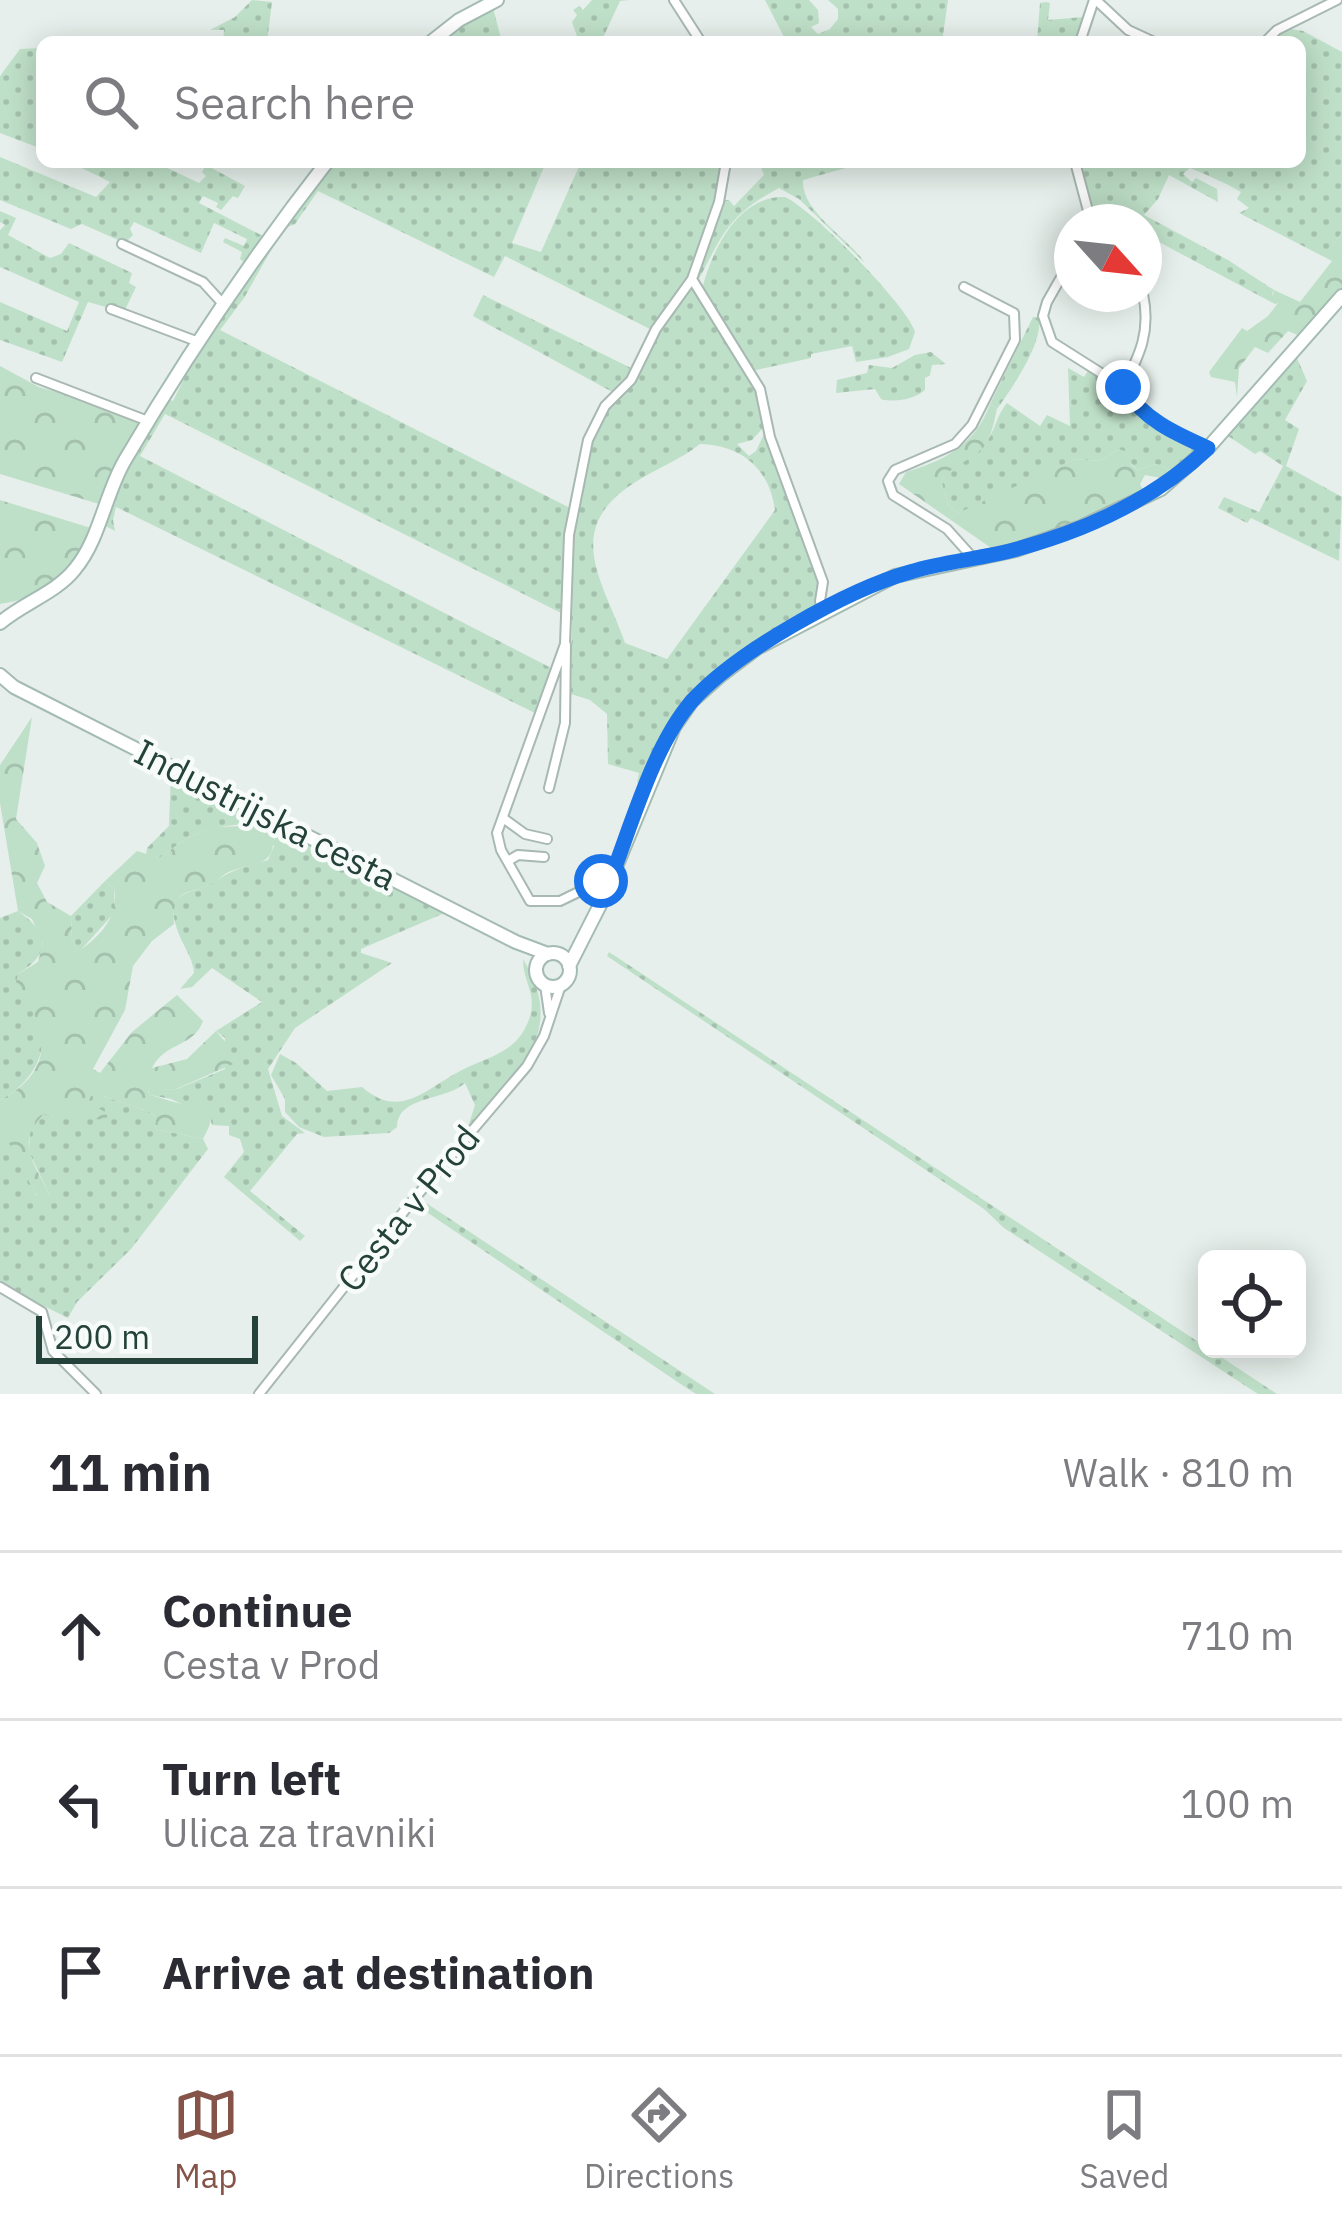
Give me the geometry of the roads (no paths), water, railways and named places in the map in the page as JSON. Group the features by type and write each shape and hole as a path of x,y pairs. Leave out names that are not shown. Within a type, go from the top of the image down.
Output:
{"street":[{"path":"439,36 497,0"},
{"path":"674,0 696,36"},
{"path":"1082,36 1095,0 1141,36"},
{"path":"1270,36 1337,0"},
{"path":"0,623 77,566 110,488 196,341 323,168"},
{"path":"549,788 566,723 569,535 588,440 605,406 631,380 656,329 692,279 726,168"},
{"path":"1077,168 1086,204"},
{"path":"122,244 203,282 223,304"},
{"path":"692,279 760,389 770,437 823,582 823,612"},
{"path":"964,287 1014,313 1015,340 986,402 955,444 895,470 888,482 893,495 947,529 973,558"},
{"path":"1054,290 1043,316 1052,342 1123,387 1144,413 1169,431 1208,448"},
{"path":"545,985 561,985 567,979 674,728 692,701 757,648 895,576 1016,550 1081,527 1161,489 1208,448 1342,296"},
{"path":"110,309 196,341"},
{"path":"1123,387 1144,344 1145,312"},
{"path":"36,378 149,422"},
{"path":"566,644 497,841 530,901 560,901 601,881 609,883"},
{"name":"Industrijska cesta","path":"5,682 517,942 553,954"},
{"path":"502,817 506,824 547,839"},
{"path":"508,862 534,836"},
{"path":"508,862 518,855 544,857"},
{"path":"550,1017 537,965 585,934"},
{"name":"Industrijska cesta","path":"517,942 537,965"},
{"path":"553,954 569,966"},
{"name":"Cesta v Prod","path":"259,1394 526,1066 541,1043 561,985"},
{"path":"0,1287 42,1312 53,1351 97,1394"}]}
